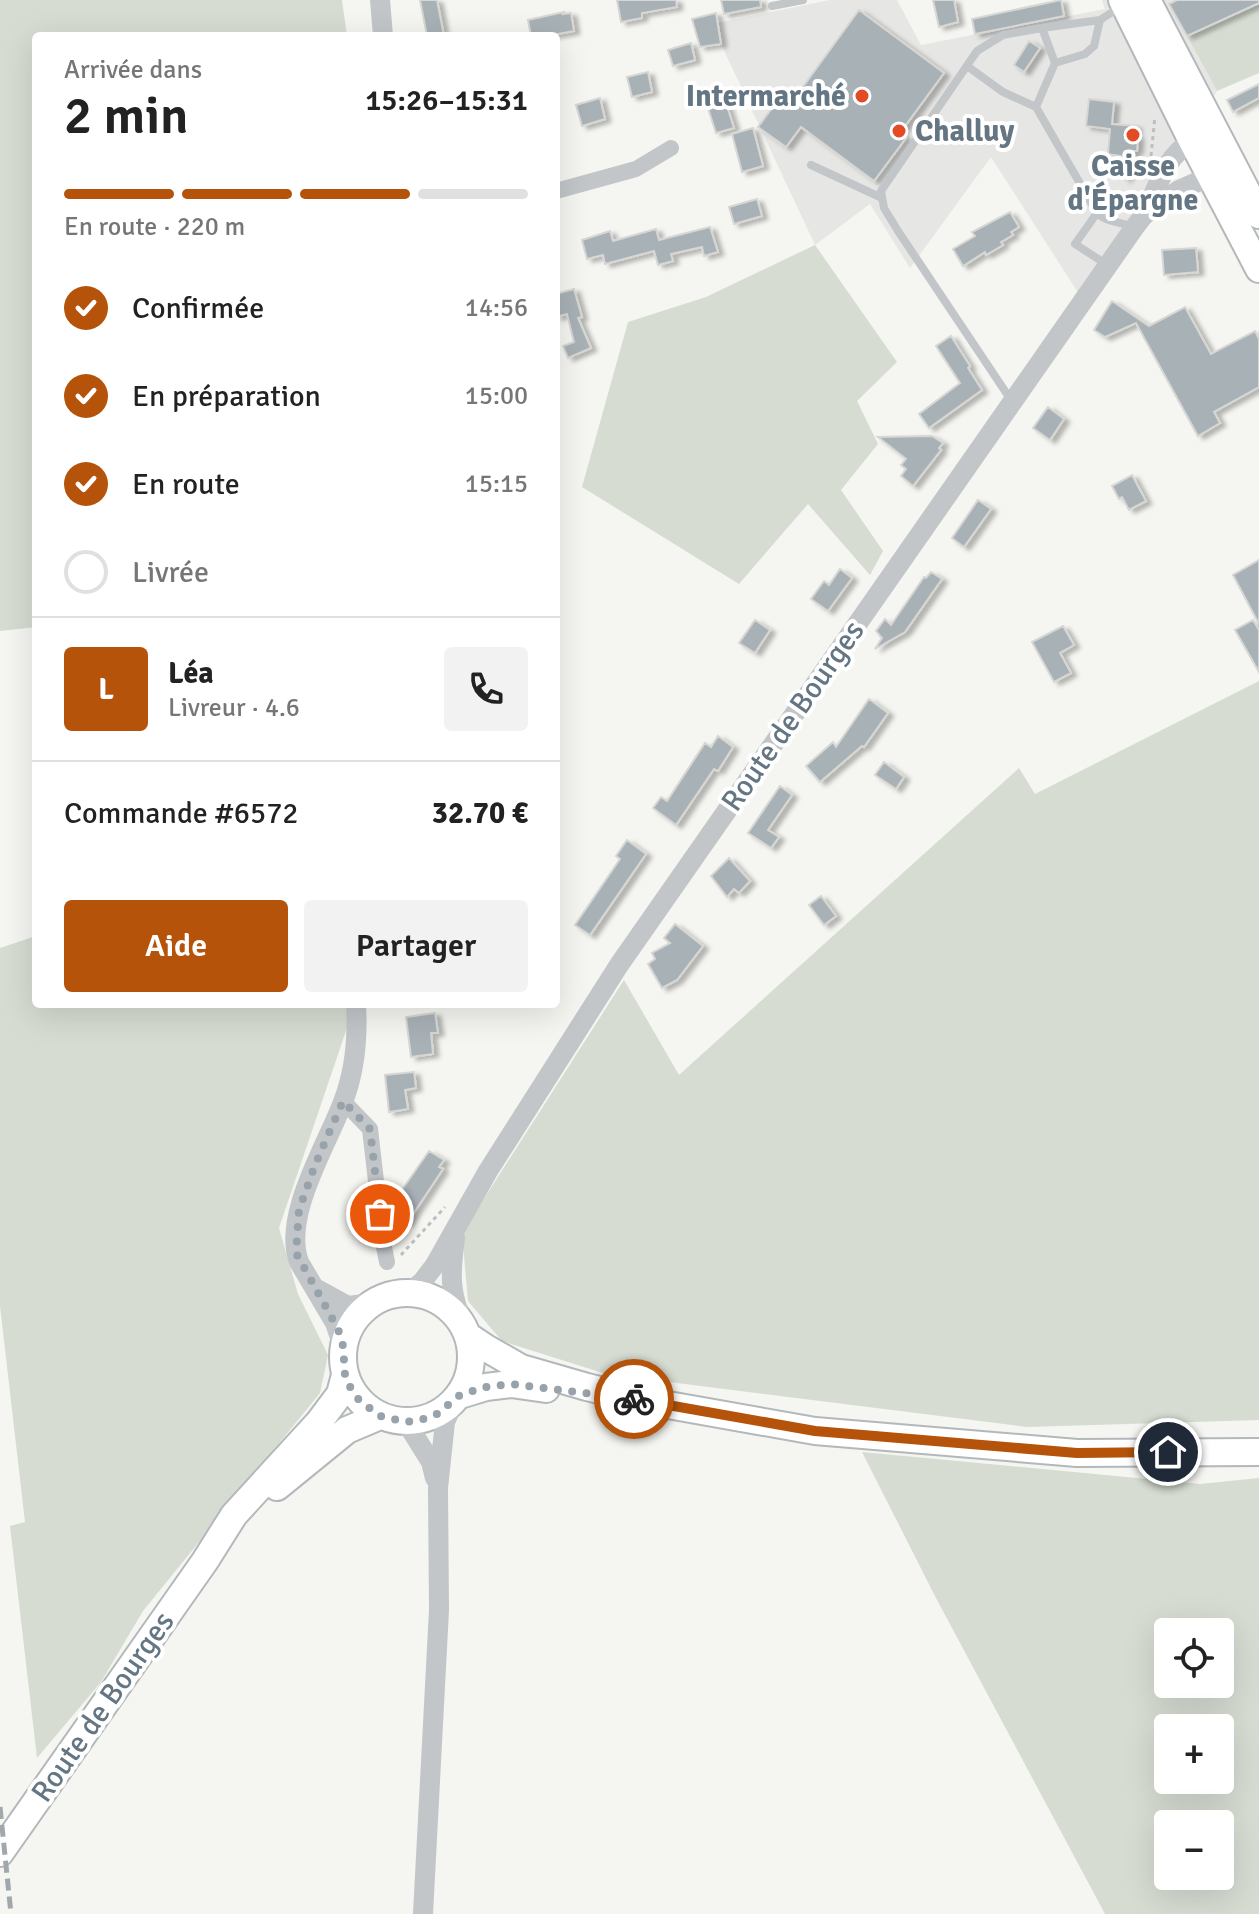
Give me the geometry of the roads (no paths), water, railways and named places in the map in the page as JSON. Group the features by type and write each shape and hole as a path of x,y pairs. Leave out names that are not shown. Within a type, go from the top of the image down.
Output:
{"main road":[{"path":"1137,5 1192,141 1200,138 1259,269"},
{"path":"1137,5 1175,66 1202,122 1214,172 1259,240"},
{"path":"1137,5 1259,215"},
{"path":"205,1561 234,1515 319,1422 340,1394 345,1375 343,1346 355,1319 373,1303 394,1294 409,1293 434,1298 453,1311 466,1332 472,1361 467,1381 457,1398"},
{"path":"466,1332 521,1368 640,1400"},
{"path":"345,1375 359,1400 380,1416 406,1422 437,1414 457,1398 486,1387 511,1384 640,1400 846,1434 1077,1453 1259,1452"},
{"path":"205,1561 244,1516 310,1459 347,1430 380,1416"},
{"name":"Route de Bourges","path":"0,1853 205,1561"}],"street":[{"path":"380,0 383,32"},
{"name":"Route de Bourges","path":"409,1293 422,1282 488,1171 619,965 1139,221 1171,158 1192,141"},
{"path":"560,190 636,169 671,148"},
{"name":"Route de Bourges","path":"1139,221 1179,190 1214,172"},
{"path":"343,1346 335,1323 296,1253 299,1210 343,1101 354,1060 356,1008"},
{"path":"343,1101 370,1129 387,1262"},
{"name":"Route de Bourges","path":"457,1227 451,1285 466,1332"},
{"path":"315,1288 348,1306 373,1303"},
{"path":"423,1914 439,1610 438,1488 445,1422 457,1398"},
{"path":"406,1422 431,1462 438,1488"}],"lane":[{"path":"772,6 803,0"},
{"path":"1012,402 898,231 884,208 881,191 977,51 1003,35 1100,20 1137,5"},
{"path":"1055,63 1085,54 1094,46 1100,20"},
{"path":"1036,107 1055,63 1042,28"},
{"path":"967,66 1003,92 1036,107 1101,217 1122,222 1139,221"},
{"path":"811,165 882,198"},
{"path":"1097,213 1075,244 1108,265"}],"railway":[{"path":"0,1807 11,1914"}],"place":[{"name":"Intermarché","path":"862,96"},
{"name":"Challuy","path":"899,131"},
{"name":"Caisse d'Épargne","path":"1133,135"}]}
